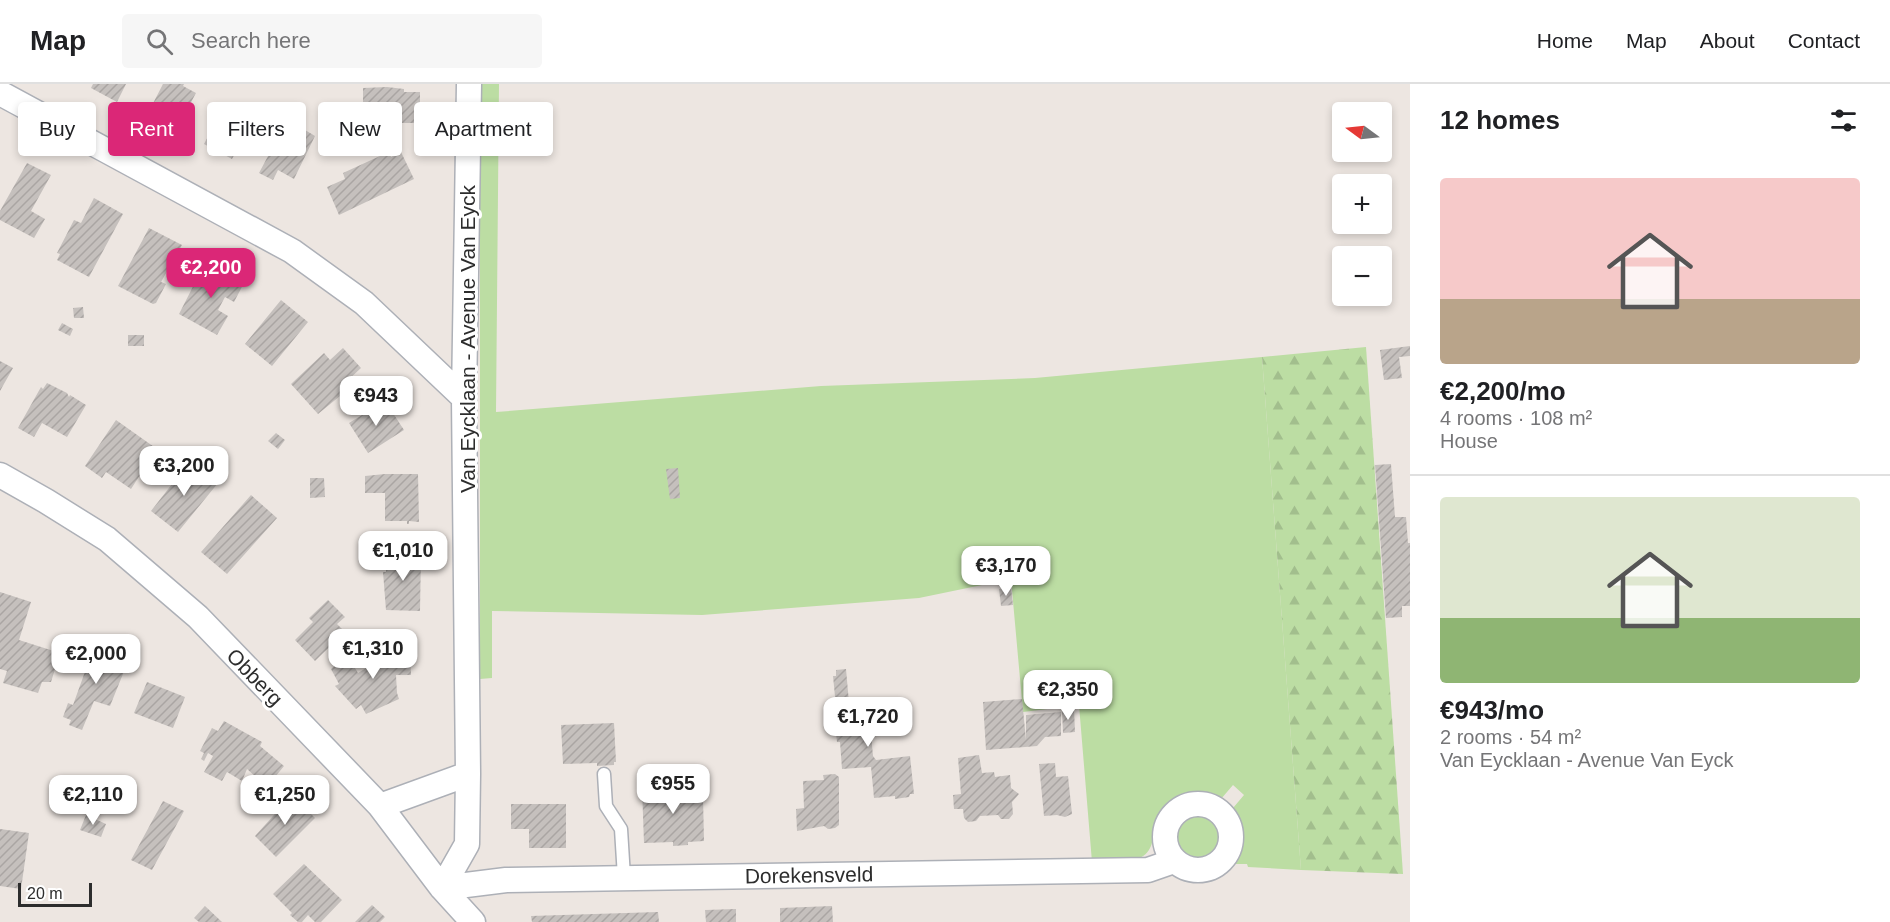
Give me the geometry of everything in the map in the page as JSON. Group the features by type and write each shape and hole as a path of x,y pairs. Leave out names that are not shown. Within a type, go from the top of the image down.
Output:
{"street":[{"name":"Van Eycklaan - Avenue Van Eyck","path":"442,888 467,844 464,398 469,84"},
{"path":"0,93 292,251 364,303 464,398"},
{"name":"Obberg","path":"0,475 107,539 198,617 380,806 442,888 473,922"},
{"path":"380,806 468,774"},
{"name":"Dorekensveld","path":"442,888 506,880 1148,870 1174,861"}],"lane":[{"path":"604,774 606,807 621,829 624,877"}],"green space":[{"path":"480,84 499,84 499,102 480,102"},
{"path":"480,156 498,156 496,412 821,386 1035,378 1262,357 1301,870 1233,864 1241,850 1243,836 1240,822 1233,808 1244,795 1233,785 1221,799 1210,794 1190,792 1172,799 1159,815 1152,845 1144,856 1129,861 1092,862 1079,705 1023,712 1011,579 919,598 702,615 492,611 492,678 480,679"},
{"path":"1366,347 1403,874 1301,870 1262,357"},
{"path":"1199,814 1214,821 1221,836 1214,851 1199,858 1184,851 1177,836 1184,821"}],"building":[{"path":"93,84 126,84 117,102 91,88"},
{"path":"163,84 184,84 183,86 196,93 191,102 154,102"},
{"path":"387,87 404,89 404,92 420,92 420,102 414,102 414,123 402,123 402,102 363,102 363,88"},
{"path":"306,131 315,136 306,154"},
{"path":"402,154 414,179 339,215 327,187 345,179 343,173 380,156 391,157 402,156"},
{"path":"268,156 305,156 294,179 278,170 273,180 259,173"},
{"path":"27,163 51,175 31,211 45,219 34,238 0,220 0,211"},
{"path":"94,198 123,214 89,277 57,260 60,254 57,253 74,220 81,223"},
{"path":"149,228 182,245 161,282 166,284 156,303 153,304 118,286"},
{"path":"204,265 223,275 224,271 245,281 234,302 225,297 218,310 228,316 217,335 179,314"},
{"path":"281,300 308,322 272,366 245,344"},
{"path":"83,307 84,318 74,318 73,308"},
{"path":"62,323 73,329 70,336 58,330"},
{"path":"128,335 144,335 144,346 128,346"},
{"path":"1410,346 1410,356 1399,357 1402,378 1384,380 1380,350"},
{"path":"343,348 361,368 347,381 351,387 318,414 291,384 324,353 330,360"},
{"path":"0,361 13,368 0,391"},
{"path":"47,383 86,405 67,437 42,423 34,437 18,428 41,387 43,389"},
{"path":"385,401 404,430 368,453 349,423"},
{"path":"116,420 157,449 131,489 106,472 102,478 85,466"},
{"path":"276,433 285,440 278,449 268,441"},
{"path":"190,461 218,483 178,532 151,511"},
{"path":"1391,464 1395,517 1406,517 1408,543 1410,543 1410,606 1402,606 1402,617 1386,618 1375,465"},
{"path":"678,468 680,498 670,499 666,469"},
{"path":"418,474 419,522 409,521 407,524 407,521 385,521 385,493 365,493 365,476"},
{"path":"310,478 324,478 325,497 310,498"},
{"path":"251,495 277,518 227,574 201,552"},
{"path":"386,553 421,554 420,611 386,610 383,572 386,572"},
{"path":"1011,587 1013,605 1001,606 999,589"},
{"path":"0,592 31,602 19,640 60,653 51,682 42,682 38,693 3,683 7,671 0,669"},
{"path":"328,600 345,617 337,624 345,632 315,661 295,640 313,622 309,618"},
{"path":"95,644 116,652 114,659 127,664 110,706 94,701 82,730 69,725 71,720 63,717 68,703 73,705"},
{"path":"382,651 410,651 411,675 396,675 399,699 366,714 361,705 356,709 335,686 339,684 331,669 347,655 358,673 371,665 382,664"},
{"path":"846,669 850,714 869,712 873,756 876,760 910,756 914,794 910,794 909,797 874,798 871,767 842,769 840,742 837,742 834,717 837,717 833,676 836,676 836,670"},
{"path":"147,682 185,697 173,728 134,713"},
{"path":"1022,699 1026,740 1026,715 1061,712 1061,736 1045,737 1037,746 986,750 983,702"},
{"path":"1074,709 1075,732 1063,733 1062,710"},
{"path":"224,721 262,742 260,746 284,766 267,787 247,769 242,781 227,772 222,781 204,772 213,756 208,753 204,761 201,759 204,753 200,751 212,728 218,731"},
{"path":"614,723 616,762 614,765 563,764 561,725"},
{"path":"979,755 982,773 994,772 995,777 1010,775 1011,788 1019,794 1012,802 1013,814 1009,819 1001,819 998,815 980,816 976,821 968,822 964,818 963,809 954,809 953,795 961,794 958,758"},
{"path":"1055,763 1056,777 1068,776 1072,814 1065,817 1044,816 1039,764"},
{"path":"835,774 839,777 839,825 828,829 824,826 797,831 796,809 804,808 803,781 824,780 823,775"},
{"path":"699,786 700,797 703,797 704,841 673,846 673,842 644,843 642,788"},
{"path":"292,795 315,818 276,857 255,836"},
{"path":"163,801 184,811 152,870 131,860"},
{"path":"511,804 566,804 566,848 529,848 529,829 511,829"},
{"path":"86,815 106,824 101,837 80,830"},
{"path":"0,829 29,833 21,889 0,886"},
{"path":"304,864 342,900 321,922 315,922 308,915 302,922 298,922 273,894"},
{"path":"372,905 385,917 380,922 355,922"},
{"path":"205,906 222,922 199,922 194,918"},
{"path":"832,906 833,922 780,922 780,908"},
{"path":"736,909 736,922 706,922 705,910"},
{"path":"658,912 659,922 532,922 531,916"}]}
